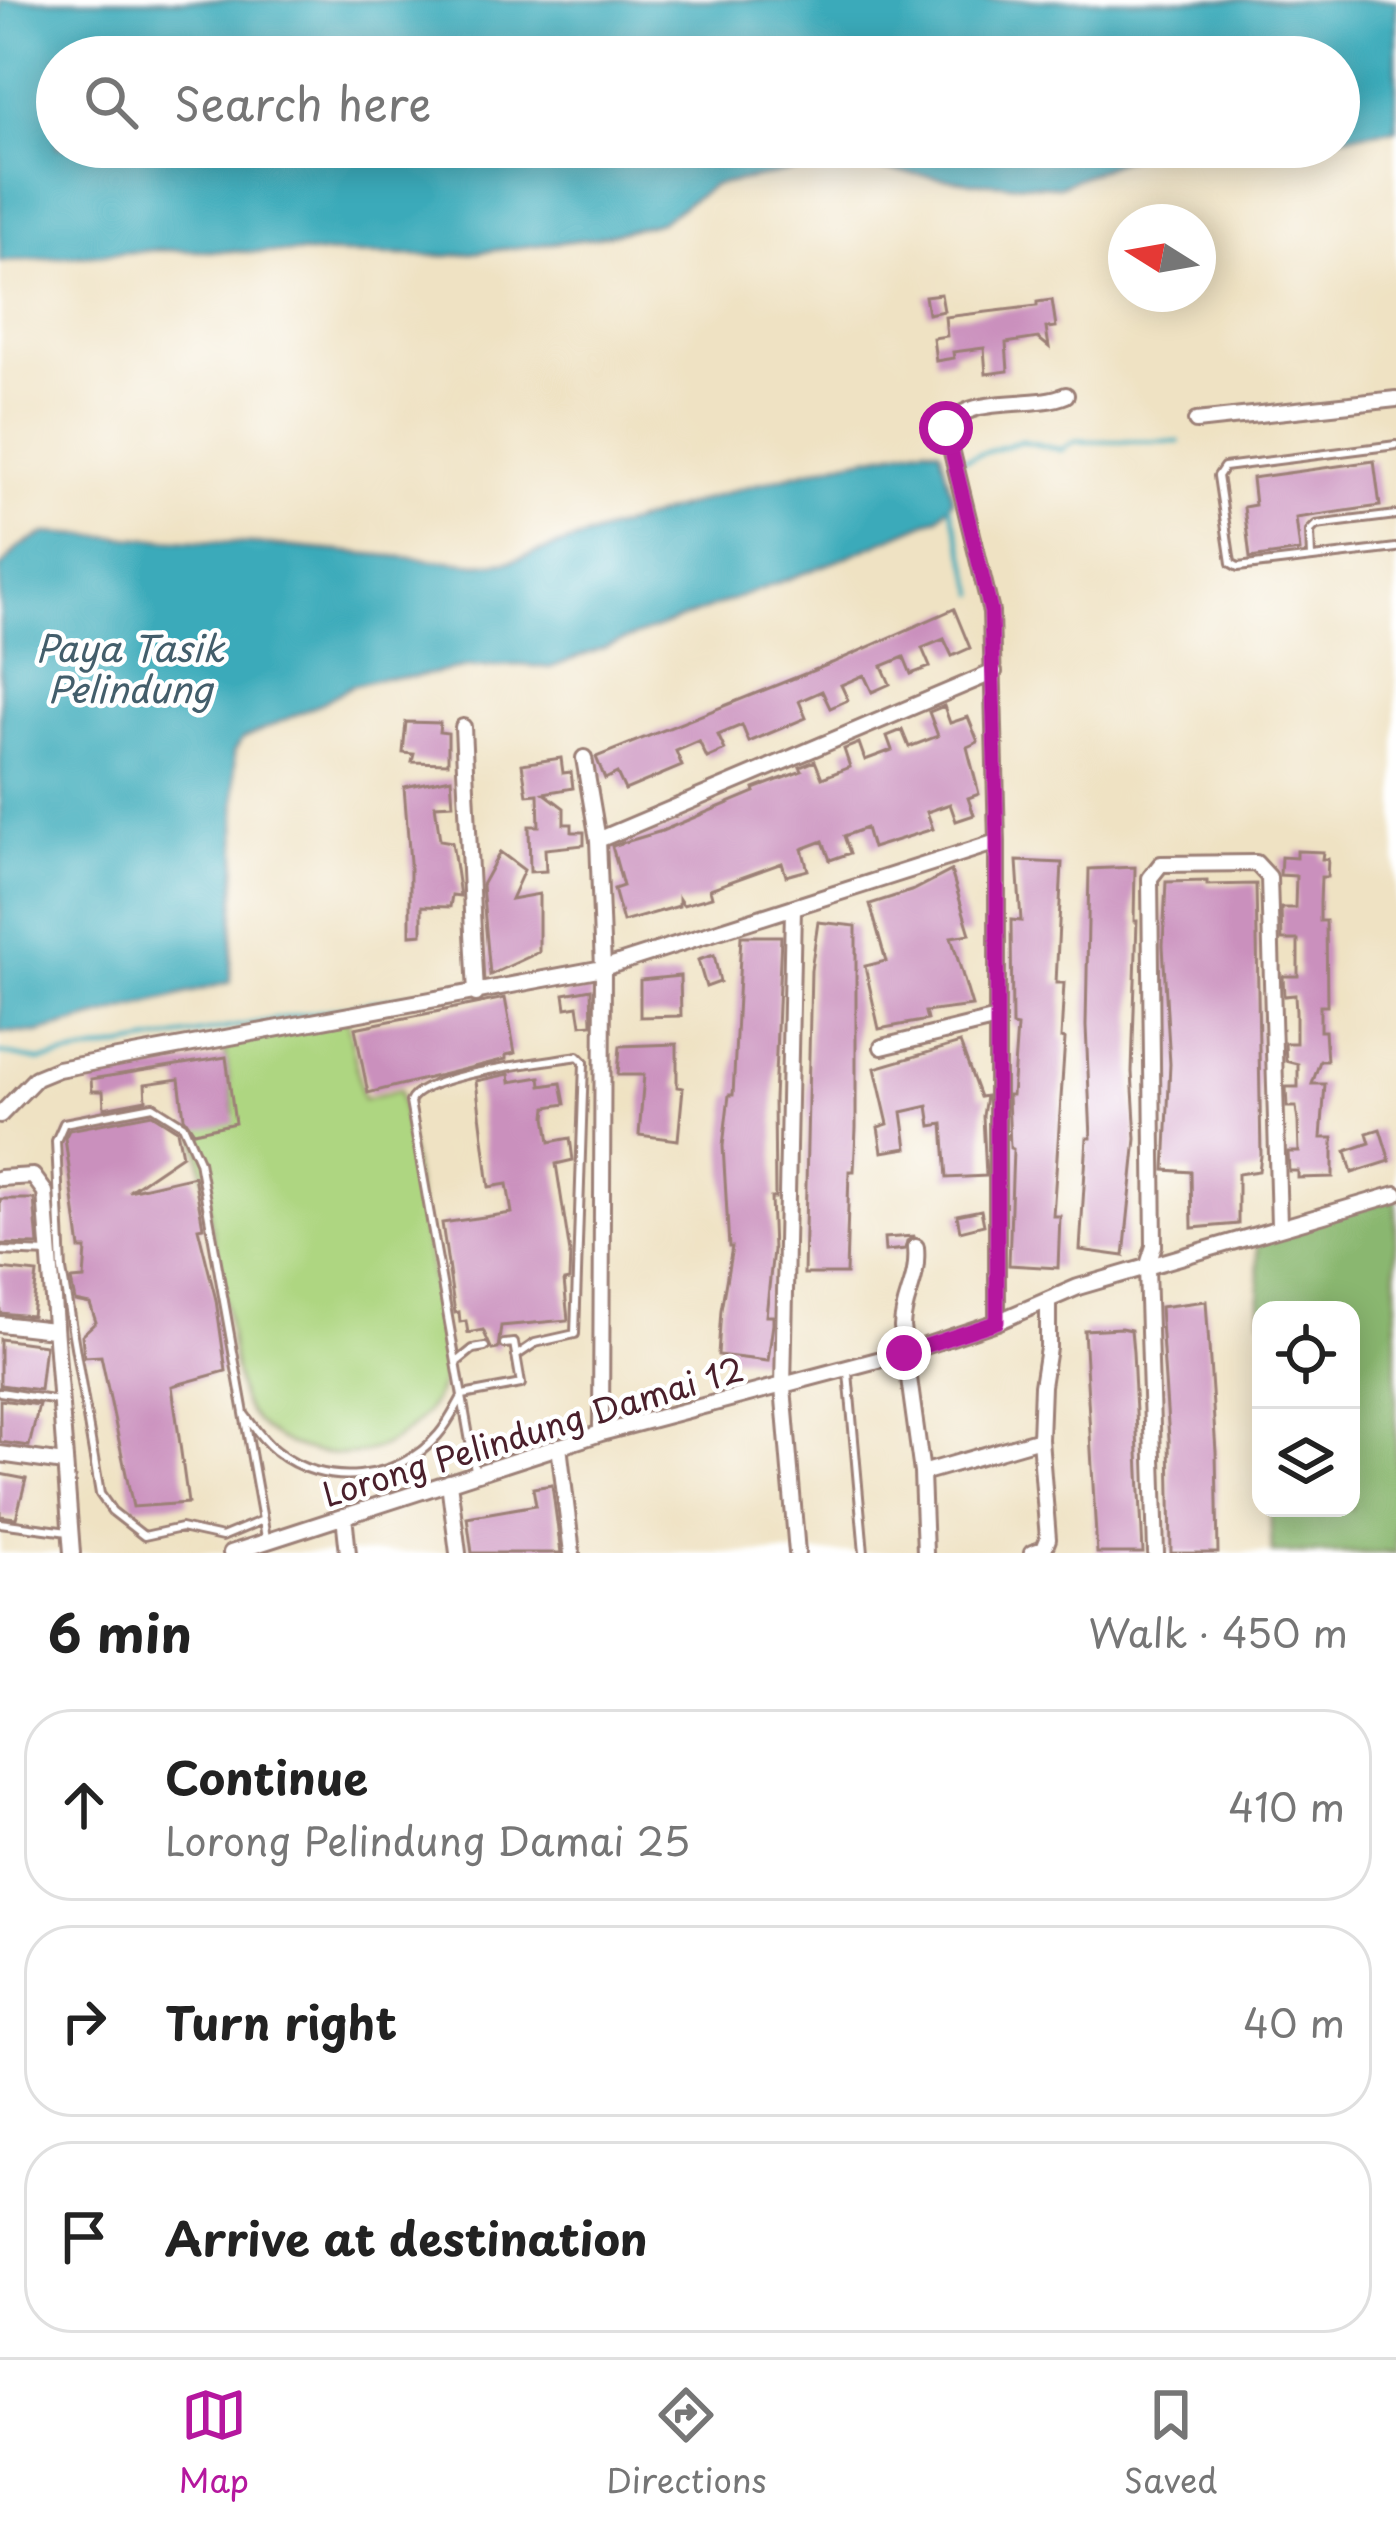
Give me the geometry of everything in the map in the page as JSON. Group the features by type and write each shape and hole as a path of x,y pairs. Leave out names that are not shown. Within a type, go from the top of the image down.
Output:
{"street":[{"path":"997,1322 997,842 991,612 946,428 970,410 1040,403 1066,395"},
{"path":"1196,421 1396,399"},
{"path":"598,840 994,672"},
{"path":"463,727 476,994"},
{"path":"584,758 598,840 603,968 601,1432"},
{"path":"0,1115 36,1078 58,1069 603,968 997,842"},
{"path":"1156,1553 1148,1268 1154,1246 1150,878 1160,864 1262,866 1269,877 1279,1225"},
{"path":"793,908 783,1387 797,1553"},
{"path":"882,1047 997,1019"},
{"path":"0,1178 33,1176 43,1185 72,1553"},
{"name":"Lorong Pelindung Damai 12","path":"231,1553 601,1432 904,1353 997,1322 1078,1287 1396,1194"},
{"path":"916,1247 917,1275 902,1319 922,1473 926,1553"},
{"path":"1032,1553 1044,1549 1048,1539 1040,1439 1048,1300"},
{"path":"0,1324 53,1330"},
{"path":"922,1473 1040,1439"},
{"path":"559,1446 572,1553"},
{"path":"0,1454 64,1463"},
{"path":"449,1482 458,1553"},
{"path":"344,1516 348,1553"}],"lane":[{"path":"1396,446 1224,467 1218,476 1231,563 1238,567 1396,548"},
{"path":"1311,558 1310,531 1316,525 1396,514"},
{"path":"476,1473 410,1102 419,1088 578,1056 584,1062 576,1327 569,1338 535,1343 516,1356"},
{"path":"263,1520 222,1537 188,1528 152,1536 136,1532 112,1511 98,1488 62,1270 58,1133 64,1123 160,1108 183,1125 199,1161 267,1541"},
{"path":"0,1251 49,1253"},
{"path":"244,1414 274,1450 314,1473 341,1476 395,1468 440,1432 463,1395 521,1384 514,1342 504,1344"},
{"path":"457,1362 473,1349 485,1347"},
{"path":"848,1368 864,1553"},
{"path":"0,1392 58,1400"},
{"path":"0,1523 70,1532"}],"green space":[{"path":"347,1018 363,1099 400,1090 446,1362 439,1390 417,1422 383,1446 345,1455 282,1440 264,1429 241,1397 194,1123 234,1113 224,1045"},
{"path":"1396,1197 1396,1553 1272,1553 1270,1517 1360,1517 1360,1301 1260,1301 1257,1236"}],"water":[{"path":"0,0 1396,0 1396,129 1360,133 1360,36 36,36 36,168 811,168 712,186 660,222 595,238 448,256 157,250 0,262"},
{"path":"873,168 1103,168 1059,186 970,182"},
{"name":"Paya Tasik Pelindung","path":"926,446 940,449 953,500 939,517 839,560 550,668 468,667 381,678 351,686 242,739 234,752 237,855 230,982 37,1033 0,1032 0,569 19,547 47,533 272,545 479,564 510,561 738,489"}],"building":[{"path":"941,294 944,311 928,314 925,296"},
{"path":"1052,300 1056,327 1046,328 1049,347 1038,338 1006,343 1008,371 986,374 984,348 953,352 954,358 936,361 933,338 947,336 945,317"},
{"path":"1374,461 1380,506 1296,518 1300,551 1250,558 1244,507 1255,505 1252,478"},
{"path":"954,609 970,648 952,656 944,639 922,648 930,667 911,674 904,657 882,666 890,684 872,692 864,675 841,685 848,700 830,708 822,691 799,701 806,718 749,742 742,725 718,735 725,750 707,758 699,741 676,751 682,766 625,790 617,773 605,779 596,757"},
{"path":"944,706 950,723 968,717 978,742 967,747 979,794 968,798 974,815 956,821 950,804 927,812 933,829 872,848 866,828 844,836 850,853 830,860 823,841 802,849 808,870 786,876 782,863 710,889 712,897 683,905 679,899 679,906 623,922 614,889 623,886 612,846 662,831 802,771 800,767 815,761 822,778 850,767 844,749 859,743 865,760 892,750 887,736 902,730 909,747 938,736 929,712"},
{"path":"406,722 440,723 439,732 448,733 448,763 412,762 414,754 403,753"},
{"path":"561,758 563,773 571,772 573,788 544,793 564,808 564,824 572,824 572,832 584,832 584,845 545,849 546,871 530,872 529,826 539,826 538,794 527,795 522,764"},
{"path":"451,778 453,804 435,805 440,840 452,842 460,896 452,895 450,907 422,906 422,934 410,935 404,787"},
{"path":"1297,851 1323,852 1322,859 1328,859 1327,877 1321,877 1320,903 1320,921 1326,921 1327,1006 1320,1006 1320,1031 1325,1031 1327,1061 1320,1061 1312,1084 1325,1084 1321,1138 1333,1138 1333,1177 1298,1178 1298,1171 1289,1171 1288,1152 1299,1152 1298,1122 1296,1107 1287,1107 1286,1087 1298,1087 1298,1064 1286,1061 1285,1043 1296,1043 1296,1012 1295,995 1284,996 1283,976 1298,976 1298,940 1282,940 1281,908 1295,908 1296,876 1280,875 1281,857 1297,858"},
{"path":"500,852 524,870 511,899 539,894 539,952 490,975 482,885"},
{"path":"1017,861 1062,863 1056,983 1064,983 1061,1038 1065,1039 1053,1216 1060,1216 1058,1268 1009,1265 1013,1149 1008,1095 1012,1095 1017,1027 1012,1026 1011,920 1021,921"},
{"path":"1135,867 1132,1072 1136,1139 1124,1256 1080,1250 1087,1138 1091,1138 1086,1026 1089,869"},
{"path":"951,871 970,934 951,937 972,1006 925,1012 927,1020 879,1029 865,966 886,961 870,904 914,890"},
{"path":"1207,881 1207,885 1256,884 1261,1156 1259,1171 1238,1174 1238,1224 1192,1228 1191,1172 1165,1170 1170,1064 1163,945 1166,882"},
{"path":"818,922 856,926 856,1128 854,1171 849,1171 846,1274 804,1274 811,970"},
{"path":"741,936 781,936 773,1250 766,1316 773,1316 773,1324 768,1361 718,1355 732,1247 723,1146 729,1095 733,1095"},
{"path":"714,955 720,982 706,987 698,960"},
{"path":"680,976 681,1016 640,1017 640,980"},
{"path":"591,989 592,1024 581,1025 578,1006 566,1008 564,994"},
{"path":"505,998 515,1053 368,1093 355,1028"},
{"path":"960,1043 980,1097 986,1096 986,1176 947,1178 943,1124 931,1126 928,1106 902,1112 907,1148 882,1152 878,1127 888,1124 875,1068"},
{"path":"677,1044 677,1087 683,1088 678,1140 639,1135 644,1075 618,1075 620,1046"},
{"path":"226,1057 235,1123 194,1132 184,1117 179,1079 145,1084 146,1100 104,1108 103,1091 92,1091 91,1079"},
{"path":"509,1074 510,1082 540,1077 541,1086 561,1083 565,1104 547,1107 546,1117 550,1142 570,1138 573,1160 556,1164 570,1253 569,1280 564,1281 568,1320 501,1326 498,1349 492,1350 483,1330 468,1333 466,1321 460,1322 459,1312 455,1313 442,1223 512,1213 507,1184 489,1187 476,1081"},
{"path":"152,1114 177,1130 182,1155 129,1191 194,1176 203,1227 198,1228 216,1300 226,1371 172,1386 188,1503 133,1507 101,1356 84,1357 82,1335 96,1322 90,1304 75,1301 71,1280 84,1279 86,1249 80,1249 65,1138 69,1130"},
{"path":"1380,1129 1390,1161 1352,1173 1346,1151 1370,1143 1367,1133"},
{"path":"0,1199 34,1199 38,1245 0,1244"},
{"path":"981,1210 984,1225 960,1231 957,1215"},
{"path":"915,1236 905,1249 885,1251 884,1238"},
{"path":"0,1269 37,1273 32,1316 0,1313"},
{"path":"1206,1301 1218,1553 1171,1553 1160,1307"},
{"path":"1084,1330 1131,1330 1143,1553 1097,1553"},
{"path":"0,1339 45,1345 40,1390 0,1385"},
{"path":"0,1400 39,1405 29,1446 0,1442"},
{"path":"0,1474 26,1479 16,1518 0,1516"},
{"path":"552,1485 561,1553 472,1553 467,1517 536,1505 533,1488"}],"waterway":[{"path":"964,459 1022,441 1062,450 1075,441 1179,442"},
{"path":"950,506 977,594"},
{"path":"0,1053 40,1061 465,986"}],"route":[{"path":"904,1353 997,1322 997,842 991,612 946,428"}]}
